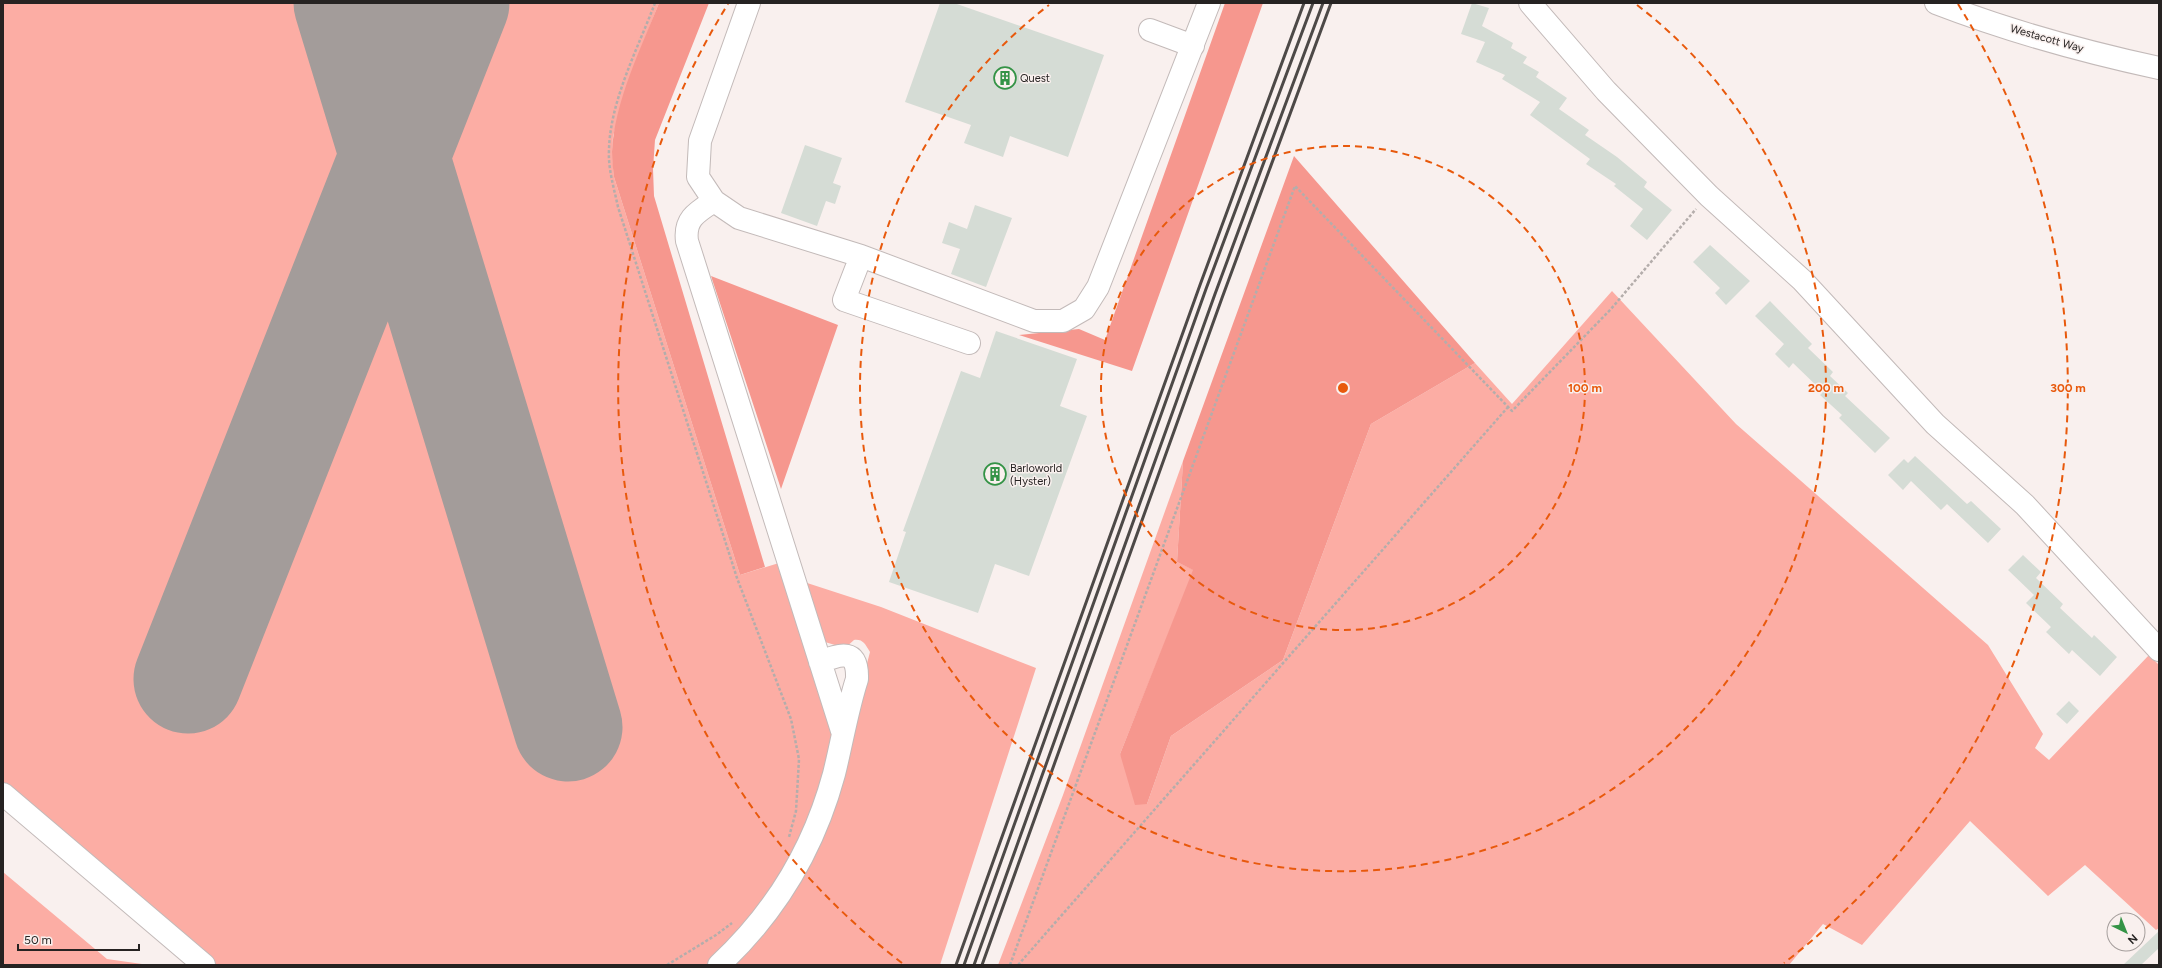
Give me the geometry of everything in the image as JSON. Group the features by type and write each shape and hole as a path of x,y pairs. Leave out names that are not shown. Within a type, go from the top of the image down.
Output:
{"street":[{"path":"749,3 700,141 698,177 714,201 739,218 861,256 1034,321 1063,321 1084,309 1098,288 1209,3"},
{"path":"1530,3 1606,91 1709,196 1802,280 1935,424 2025,505 2159,650"},
{"name":"Westacott Way","path":"1936,3 1969,16 2120,59 2159,68"},
{"path":"1150,30 1193,46"},
{"path":"714,201 691,219 685,229 687,241 843,734"},
{"path":"861,256 844,300 968,343"},
{"path":"719,965 742,944 767,913 795,871 811,838 827,797 857,679 856,665 853,659 843,654 820,662"},
{"path":"3,794 204,965"}],"path":[{"path":"655,3 620,94 612,125 609,150 611,176 618,207 736,578 782,694 796,740 799,759 796,811 787,842"},
{"path":"1010,965 1295,186 1512,411 1611,309 1689,216 1709,196"},
{"path":"1018,965 1508,407"},
{"path":"667,965 716,935 733,922"}],"shaded area":[{"path":"3,3 659,3 634,66 613,136 612,153 614,177 740,575 779,563 834,738 800,853 712,965 216,965 3,785"},
{"path":"659,3 709,3 655,140 653,169 654,196 765,567 740,575 614,177 612,152 618,114 623,95 637,57"},
{"path":"1225,3 1263,3 1132,371 1019,335 1079,329 1105,340"},
{"path":"1294,156 1475,363 1371,424 1283,660 1171,736 1147,804 1135,805 1120,754 1193,570 1177,562 1183,461"},
{"path":"711,276 838,325 781,489"},
{"path":"1612,291 1736,424 1988,645 2043,734 2035,748 2049,760 2149,655 2159,665 2159,928 2156,930 2146,921 2146,912 2136,912 2085,865 2048,896 1970,821 1862,945 1823,924 1789,965 998,965 1063,795 1183,461 1177,562 1194,570 1120,754 1147,804 1171,736 1283,660 1371,424 1475,363 1512,404"},
{"path":"801,581 881,607 1036,668 940,965 726,965 774,916 849,732 870,652 865,644 860,640 854,640 845,648 825,642 820,636"},
{"path":"3,872 107,959 149,965 3,965"}],"building":[{"name":"Quest","path":"940,3 954,3 1104,55 1068,157 1010,136 1003,157 964,143 971,125 905,102"},
{"path":"1472,3 1489,8 1482,26 1513,43 1511,48 1527,57 1523,63 1539,72 1536,77 1567,98 1559,109 1589,130 1585,135 1617,157 1647,182 1644,187 1672,210 1647,240 1630,226 1643,209 1614,186 1616,184 1586,164 1590,159 1530,115 1540,102 1502,79 1505,75 1476,62 1485,42 1461,34"},
{"path":"805,145 842,158 833,183 841,186 835,204 826,201 817,226 781,213"},
{"path":"975,205 1012,218 986,287 951,274 960,249 942,243 949,222 967,229"},
{"path":"1710,245 1750,281 1726,305 1715,293 1720,288 1693,262"},
{"path":"1770,301 1812,344 1808,348 1833,372 1830,376 1848,393 1845,396 1890,438 1875,453 1839,418 1842,415 1820,395 1823,392 1793,363 1789,368 1775,354 1784,344 1755,316"},
{"name":"Barloworld (Hyster)","path":"996,331 1077,359 1060,406 1087,416 1029,576 995,564 978,613 889,582 906,532 903,531 961,371 980,378"},
{"path":"1915,456 1967,504 1971,501 2001,529 1988,543 1947,504 1941,510 1911,481 1903,490 1888,475 1904,459 1908,463"},
{"path":"2023,555 2041,572 2036,578 2063,604 2060,608 2092,638 2094,635 2117,657 2100,676 2072,650 2069,654 2046,632 2051,627 2026,603 2034,595 2008,570"},
{"path":"2069,701 2079,711 2067,724 2056,714"},
{"path":"2159,931 2159,948 2141,965 2123,965 2137,952 2146,952 2146,943"}],"runway":[{"path":"348,3 568,727"},
{"path":"188,679 455,3"}],"railway":[{"path":"956,965 1200,285 1304,3"},
{"path":"964,965 1206,289 1313,3"},
{"path":"974,965 1215,294 1323,3"},
{"path":"982,965 1222,298 1331,3"}],"place":[{"name":"Quest","path":"1005,78"},
{"name":"Barloworld (Hyster)","path":"995,474"}]}
